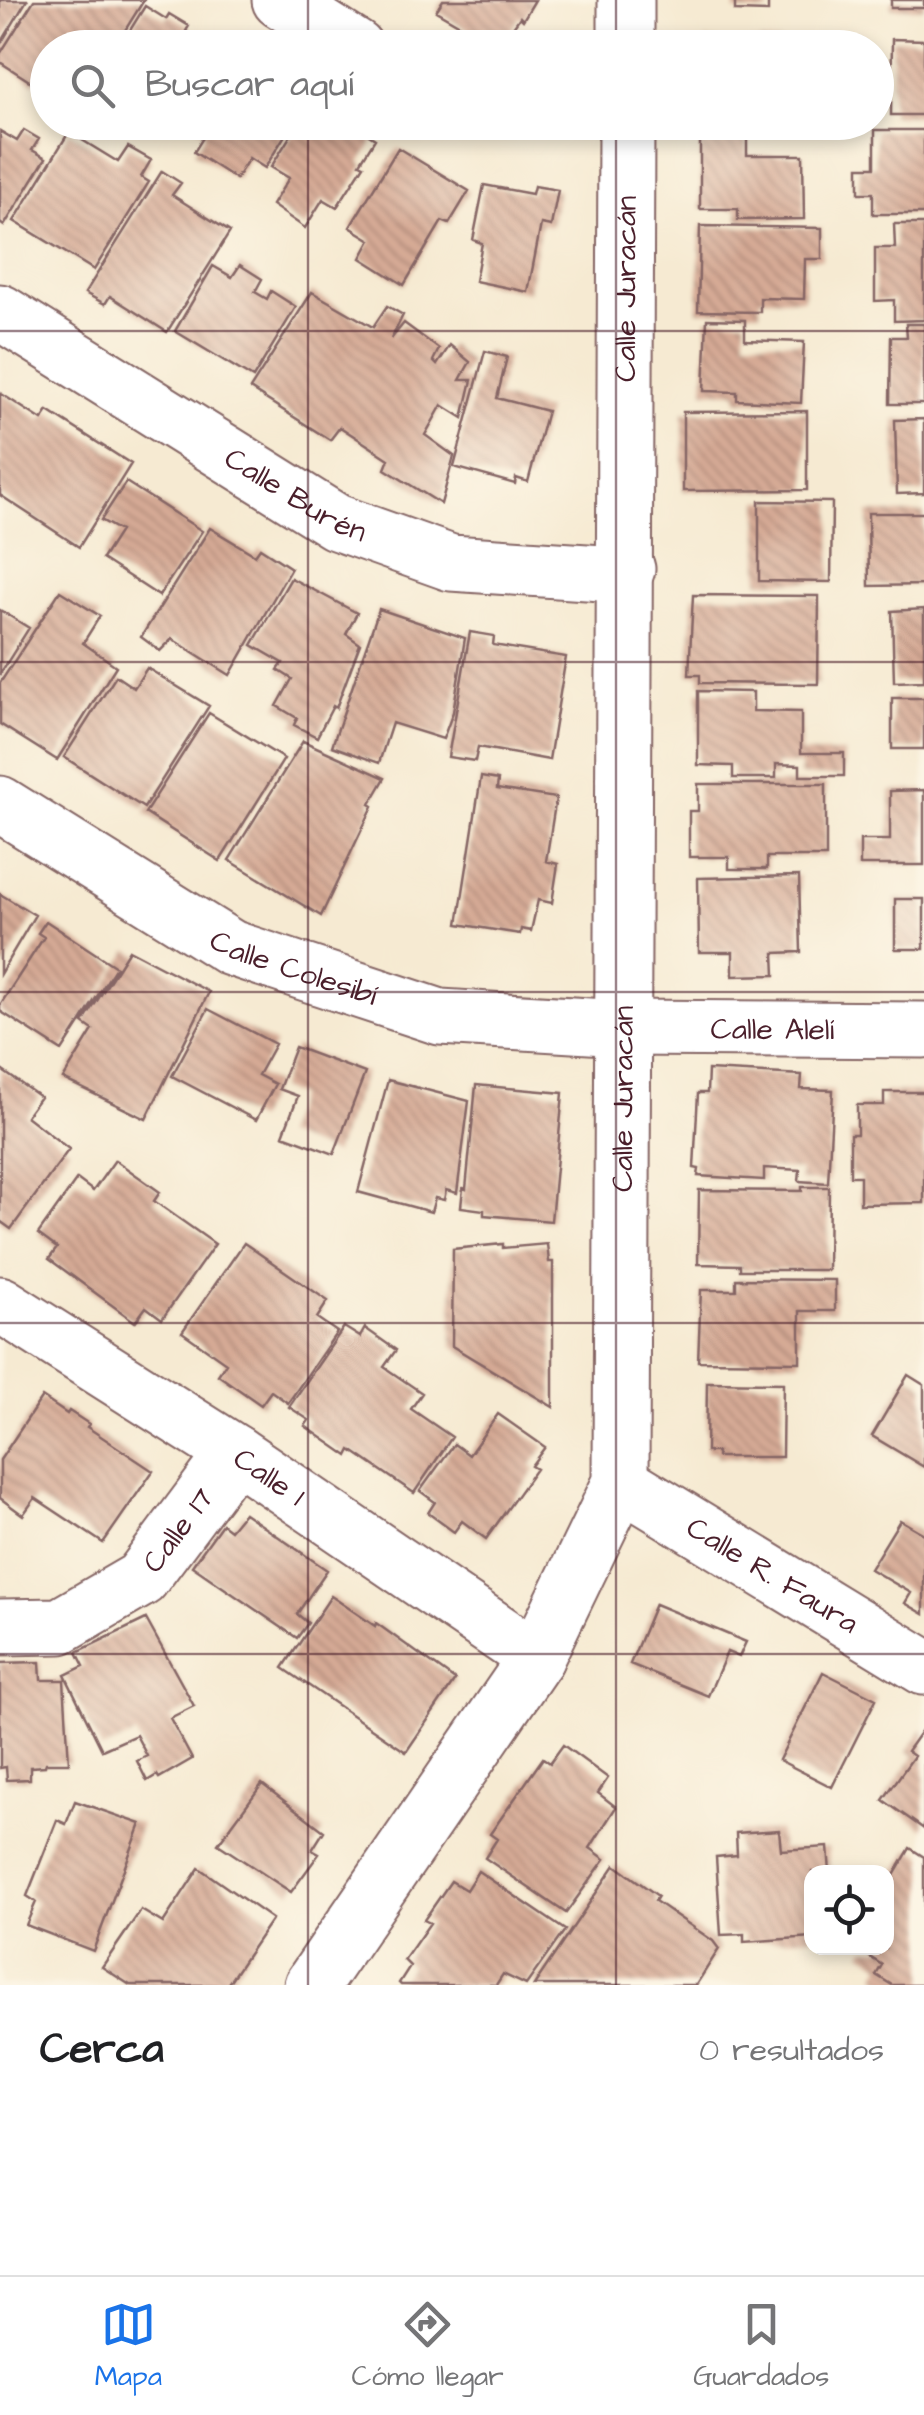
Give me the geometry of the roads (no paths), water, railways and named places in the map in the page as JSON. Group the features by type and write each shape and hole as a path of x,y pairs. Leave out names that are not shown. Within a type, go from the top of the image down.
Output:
{"street":[{"path":"280,0 328,30"},
{"path":"626,0 626,30"},
{"name":"Calle Juracán","path":"312,1985 536,1658 621,1482 626,140"},
{"name":"Calle Burén","path":"0,312 336,522 451,563 627,570"},
{"name":"Calle Colesibí","path":"0,804 231,948 440,1017 623,1028"},
{"name":"Calle Alelí","path":"623,1028 924,1030"},
{"name":"Calle 1","path":"0,1304 235,1453 536,1658"},
{"name":"Calle 17","path":"0,1627 60,1626 141,1579 235,1453"},
{"name":"Calle R. Faura","path":"621,1482 924,1667"}]}
